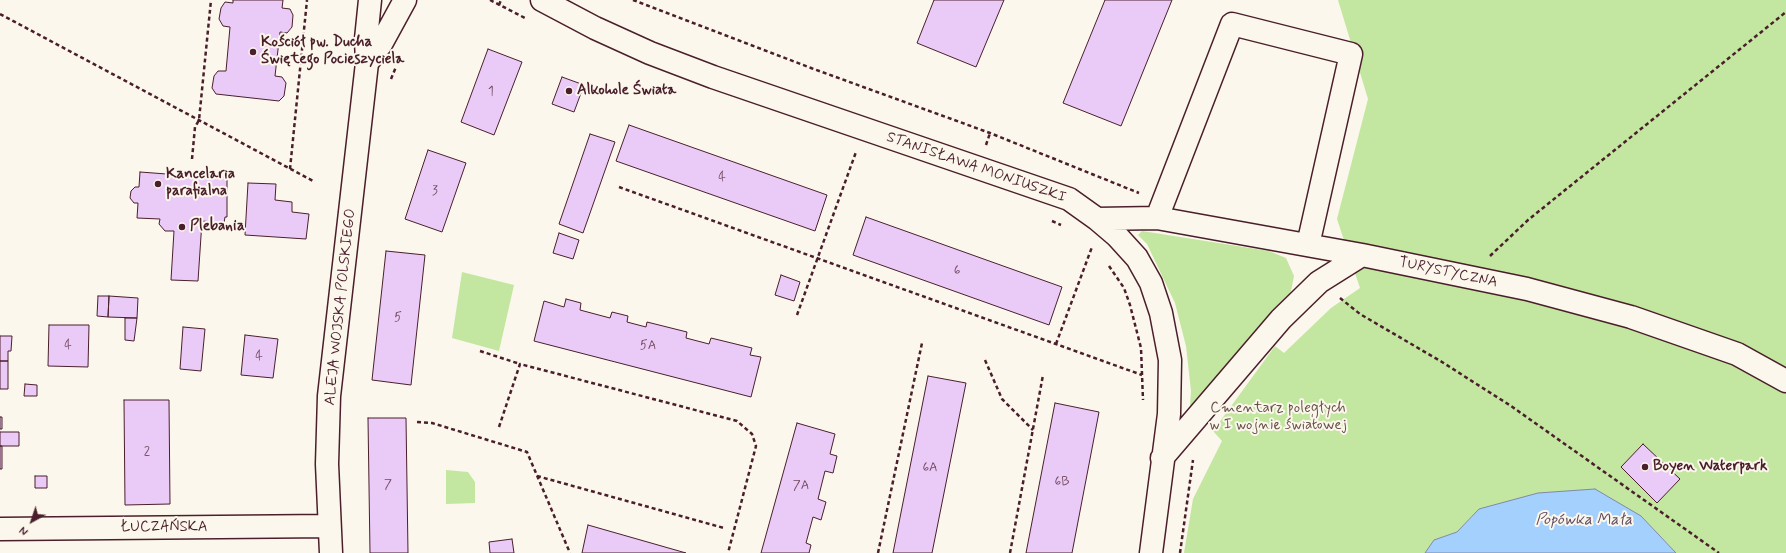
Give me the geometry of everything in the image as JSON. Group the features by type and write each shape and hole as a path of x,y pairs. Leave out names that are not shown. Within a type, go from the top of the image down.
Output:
{"street":[{"name":"ALEJA WOJSKA POLSKIEGO","path":"330,553 327,464 329,396 367,62 366,39 370,0"},
{"path":"367,62 381,44 405,0"},
{"name":"STANISŁAWA MONIUSZKI","path":"542,0 595,28 650,53 713,77 1069,199 1097,219 1117,236 1137,258 1151,283 1161,313 1170,360 1169,414 1162,458 1151,553"},
{"path":"1160,210 1232,24 1351,54 1308,245"},
{"name":"TURYSTYCZNA","path":"1097,219 1160,210 1308,245 1527,289 1631,317 1737,354 1786,381"},
{"path":"1162,458 1243,361 1281,319 1319,282 1362,255"},
{"name":"ŁUCZAŃSKA","path":"0,529 329,526"}],"path":[{"path":"192,159 195,127 199,120 211,0"},
{"path":"290,169 307,0"},
{"path":"490,0 526,19"},
{"path":"499,5 501,0"},
{"path":"633,0 811,68 990,133 1160,210"},
{"path":"1468,277 1528,220 1786,12"},
{"path":"0,14 315,182"},
{"path":"797,315 857,149"},
{"path":"619,187 818,257 1142,375"},
{"path":"1052,221 1063,226"},
{"path":"1087,242 1098,252"},
{"path":"1056,344 1093,246"},
{"path":"1107,263 1124,288 1141,348 1143,404"},
{"path":"1319,282 1360,314 1442,362 1511,406 1719,553"},
{"path":"878,553 922,343"},
{"path":"480,351 520,364 730,418 745,427 752,434 756,446 728,553"},
{"path":"985,360 1002,399 1033,431"},
{"path":"499,428 520,364"},
{"path":"1010,553 1043,376"},
{"path":"417,422 432,423 527,452 570,553"},
{"path":"1180,553 1194,453"},
{"path":"536,476 724,528"}],"green space":[{"name":"Cmentarz poległych w I wojnie światowej","path":"1338,0 1786,0 1786,553 1676,553 1641,516 1479,509 1457,532 1435,540 1425,553 1184,553 1193,499 1222,441 1213,431 1275,346 1284,353 1331,308 1360,288 1337,219 1368,99"},
{"path":"1142,231 1269,251 1286,258 1294,276 1290,296 1236,353 1194,407 1190,406 1191,391 1186,346 1175,303 1147,244 1138,235"},
{"path":"462,272 514,285 499,351 452,338"},
{"path":"446,470 468,472 475,482 475,503 446,504"}],"water":[{"name":"Popówka Mała","path":"1595,489 1641,516 1676,553 1425,553 1434,540 1457,532 1479,509 1538,493"}],"building":[{"name":"Kościół pw. Ducha Świętego Pocieszyciela","path":"233,0 283,0 282,8 290,9 293,15 292,27 287,33 280,32 275,76 282,77 286,83 284,96 279,101 216,94 212,88 214,76 218,71 226,71 230,27 223,26 219,19 221,8 225,2 233,3"},
{"path":"934,0 1004,0 976,67 917,43"},
{"path":"1105,0 1172,0 1121,126 1063,103"},
{"path":"488,49 522,62 494,135 461,122"},
{"path":"562,77 584,85 574,112 552,104"},
{"path":"629,125 827,195 815,231 616,161"},
{"path":"590,134 615,142 583,233 559,224"},
{"path":"428,150 466,163 442,232 405,219"},
{"name":"Plebania","path":"140,172 180,175 181,172 201,173 201,176 227,177 227,217 225,217 224,223 202,221 198,281 171,280 174,231 165,231 159,224 160,219 137,218 138,203 134,203 130,198 131,191 135,187 139,187"},
{"path":"248,183 276,184 275,200 292,202 292,212 309,214 306,239 245,235"},
{"path":"866,217 1062,287 1049,325 853,255"},
{"path":"559,233 579,240 573,259 553,253"},
{"path":"386,251 425,255 411,385 372,380"},
{"path":"781,275 800,282 794,301 775,295"},
{"path":"98,296 109,296 108,317 97,316"},
{"path":"109,296 138,298 137,318 108,317"},
{"path":"566,299 581,303 580,310 610,318 612,312 628,316 627,322 646,327 647,322 687,332 686,338 709,344 711,338 752,348 750,355 761,357 751,397 534,341 544,301 564,307"},
{"path":"125,318 137,318 134,341 125,340"},
{"path":"49,325 89,325 88,367 48,366"},
{"path":"183,327 205,329 201,371 180,369"},
{"path":"245,335 278,339 273,378 241,375"},
{"path":"0,336 12,336 11,351 8,351 8,361 0,361"},
{"path":"0,361 8,361 8,389 0,389"},
{"path":"928,376 966,383 932,553 893,553"},
{"path":"25,384 37,385 37,396 24,396"},
{"path":"124,400 169,400 170,504 125,505"},
{"path":"1055,403 1099,412 1072,553 1026,553"},
{"path":"0,417 2,417 2,429 0,429"},
{"path":"368,418 406,418 408,553 370,553"},
{"path":"797,423 835,434 830,454 837,456 833,473 825,471 818,499 826,502 821,520 813,517 806,543 811,545 809,553 761,553"},
{"path":"0,432 19,432 19,446 0,446"},
{"path":"1643,444 1680,479 1657,503 1621,467"},
{"path":"0,446 2,446 2,469 0,469"},
{"path":"35,476 47,476 47,488 35,488"},
{"path":"588,525 686,553 582,553"},
{"path":"512,539 514,553 490,553 489,542"}],"place":[{"name":"Kościół pw. Ducha Świętego Pocieszyciela","path":"253,52"},
{"name":"Alkohole Świata","path":"569,91"},
{"name":"Kancelaria parafialna","path":"158,184"},
{"name":"Plebania","path":"182,227"},
{"name":"Boyen Waterpark","path":"1645,467"}]}
